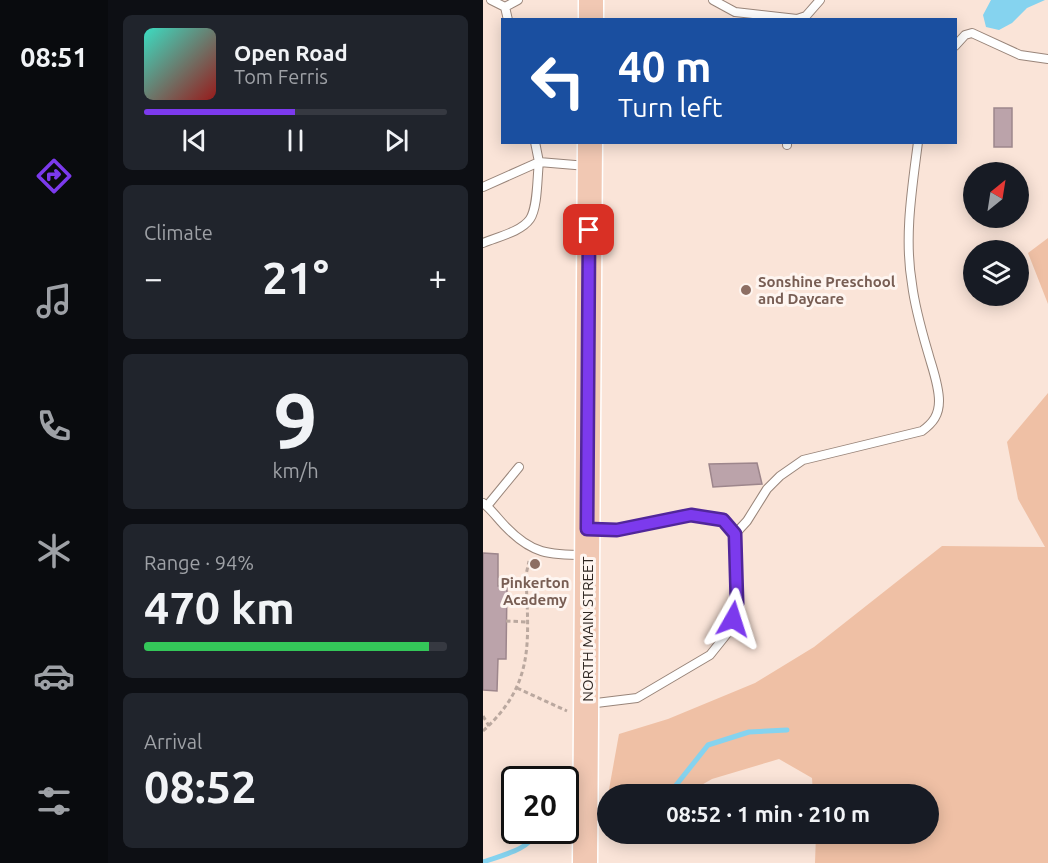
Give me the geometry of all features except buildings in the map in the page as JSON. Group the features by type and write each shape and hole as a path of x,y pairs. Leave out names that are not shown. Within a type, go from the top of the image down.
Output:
{"main road":[{"path":"591,0 591,18"},
{"name":"NORTH MAIN STREET","path":"585,863 578,708 587,555 590,154"}],"lane":[{"path":"491,0 505,7"},
{"path":"505,7 518,0"},
{"path":"713,0 735,12 782,18"},
{"path":"802,18 813,11 820,0"},
{"path":"505,7 508,18"},
{"path":"957,44 965,35 972,33 1020,55 1048,59"},
{"path":"483,243 521,227 534,211 539,162 535,144"},
{"path":"735,534 747,521 767,489 780,476 803,460 922,431 931,425 937,414 939,400 936,379 920,323 912,284 908,243 918,144"},
{"path":"483,187 539,162 590,154"},
{"path":"519,467 485,505 518,539 533,549 551,555 587,555"},
{"path":"578,708 637,698 710,655 726,636 737,603 735,534 723,520 691,515 617,530 587,529"}],"path":[{"path":"483,731 517,688 525,664 526,575 529,561"},
{"path":"506,621 527,622"},
{"path":"517,688 578,708"},
{"path":"483,716 489,726"}],"shaded area":[{"path":"1048,238 1048,304 1029,256 1029,252"},
{"path":"1048,393 1048,863 815,863 816,844 939,844 939,784 812,784 812,778 779,759 712,779 703,784 610,784 619,734 668,719 755,683 814,647 942,546 1045,547 1018,499 1007,442"}],"water":[{"path":"991,0 1045,0 1027,8 1012,23 999,30 986,27 983,15"}],"waterway":[{"path":"677,784 708,745 749,732 787,730"},
{"path":"483,862 507,854 526,844"}],"place":[{"name":"Sonshine Preschool and Daycare","path":"746,290"},
{"name":"Pinkerton Academy","path":"535,564"}],"route":[{"path":"589,230 587,529 617,530 691,515 723,520 735,534 737,603 733,619"}]}
